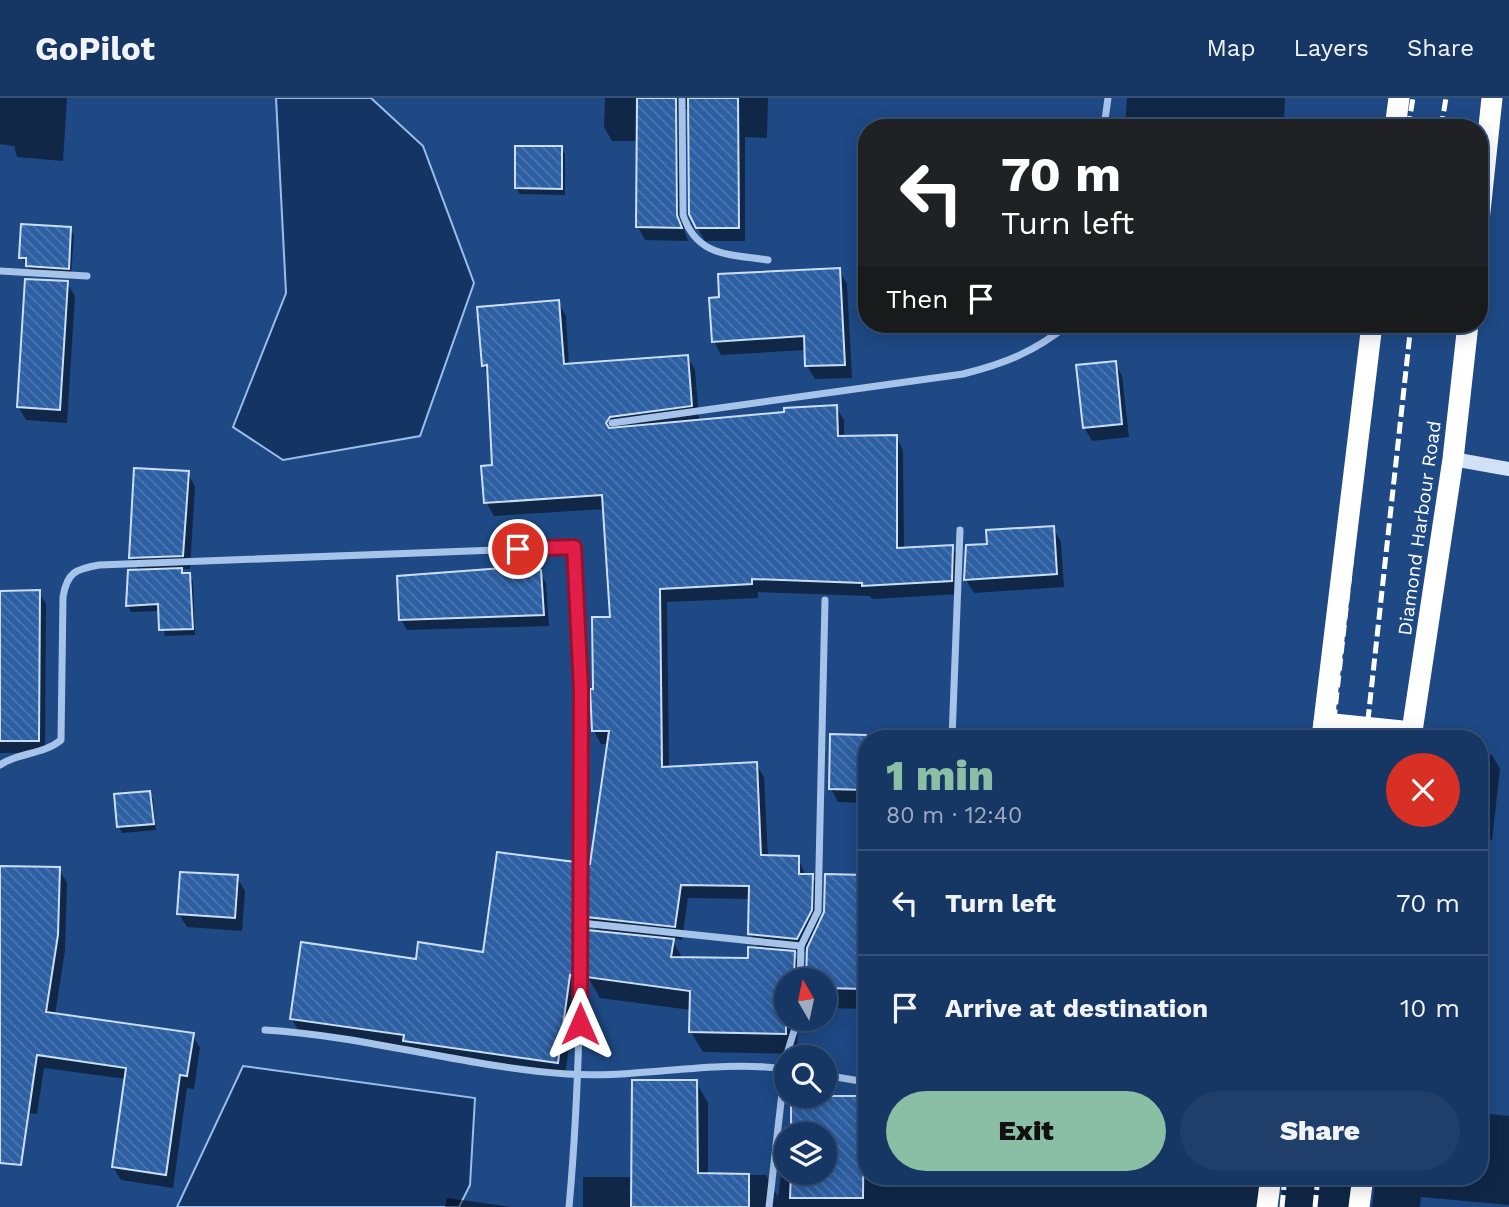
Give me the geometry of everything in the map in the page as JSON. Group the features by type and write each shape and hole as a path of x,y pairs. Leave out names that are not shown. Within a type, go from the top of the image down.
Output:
{"highway":[{"path":"1396,119 1399,98"},
{"path":"1488,136 1492,98"},
{"path":"1323,730 1371,333"},
{"name":"Diamond Harbour Road","path":"1413,730 1453,459 1467,333"},
{"path":"1267,1207 1270,1185"},
{"path":"1359,1207 1362,1185"}],"street":[{"path":"682,98 683,215 689,233 703,246 768,260"},
{"path":"1105,119 1108,98"},
{"path":"0,271 87,276"},
{"path":"612,423 963,374 1010,362 1057,333"},
{"path":"1453,459 1509,469"},
{"path":"952,730 960,530"},
{"path":"0,765 15,756 50,749 61,740 62,597 65,580 75,569 99,565 574,547 581,689 581,923 579,1075 569,1207"},
{"path":"800,968 801,946 818,911 825,600"},
{"path":"581,923 801,946"},
{"path":"265,1030 531,1071 579,1075 705,1066 774,1069"},
{"path":"837,1077 858,1081"},
{"path":"769,1207 780,1108"}],"water":[{"path":"276,98 371,98 423,146 474,283 420,436 283,460 233,427 286,293"},
{"path":"243,1066 475,1098 470,1185 459,1207 177,1207"}],"building":[{"path":"637,98 676,98 677,215 682,228 636,227"},
{"path":"688,98 738,98 739,228 696,228 689,214"},
{"path":"515,146 562,146 562,189 515,188"},
{"path":"21,224 71,227 69,269 26,266 26,258 19,258"},
{"path":"840,268 845,365 805,366 804,336 712,342 709,298 719,297 718,274"},
{"path":"25,279 68,281 60,410 17,407"},
{"path":"559,300 564,364 688,355 692,406 610,417 606,423 609,428 784,412 784,408 837,405 838,436 897,435 897,548 953,545 952,581 862,586 862,583 752,579 752,584 660,589 662,767 757,762 761,855 799,856 799,874 813,874 812,910 797,939 748,934 749,886 681,885 675,927 587,917 587,864 590,864 609,731 592,731 590,689 593,689 592,617 610,617 602,495 484,503 481,466 492,465 487,365 482,366 477,307"},
{"path":"1116,361 1122,424 1083,428 1076,365"},
{"path":"134,468 189,471 183,556 129,558"},
{"path":"1054,526 1057,574 964,580 966,545 987,544 986,530"},
{"path":"518,567 519,571 541,570 544,615 399,620 397,576"},
{"path":"182,568 182,573 190,573 193,629 159,630 158,604 126,606 128,570"},
{"path":"40,590 39,741 0,741 0,591"},
{"path":"830,734 858,735 858,790 829,789"},
{"path":"150,791 154,824 117,827 114,794"},
{"path":"497,852 575,862 574,976 570,975 558,1063 403,1041 404,1035 290,1019 301,942 416,959 418,942 483,952"},
{"path":"0,866 60,867 58,935 46,1012 194,1033 187,1076 180,1075 166,1175 112,1167 126,1068 37,1055 21,1165 0,1163"},
{"path":"180,872 238,875 235,918 177,914"},
{"path":"825,874 858,875 858,989 837,988 837,968 806,968 807,948 824,912"},
{"path":"587,930 674,939 671,957 748,958 748,947 795,951 794,968 774,968 774,1031 786,1031 786,1034 689,1032 690,991 586,977"},
{"path":"632,1080 697,1080 698,1173 749,1174 749,1207 631,1207"},
{"path":"837,1096 858,1096 858,1185 863,1185 863,1198 790,1198 790,1185 837,1185 837,1122 791,1122 791,1108 837,1108"}],"railway":[{"path":"1410,119 1413,98"},
{"path":"1442,119 1446,98"},
{"path":"1333,730 1376,333"},
{"path":"1367,730 1410,333"},
{"path":"1282,1207 1284,1185"},
{"path":"1315,1207 1317,1185"}],"route":[{"path":"518,549 574,547 581,689 580,1024"}]}
